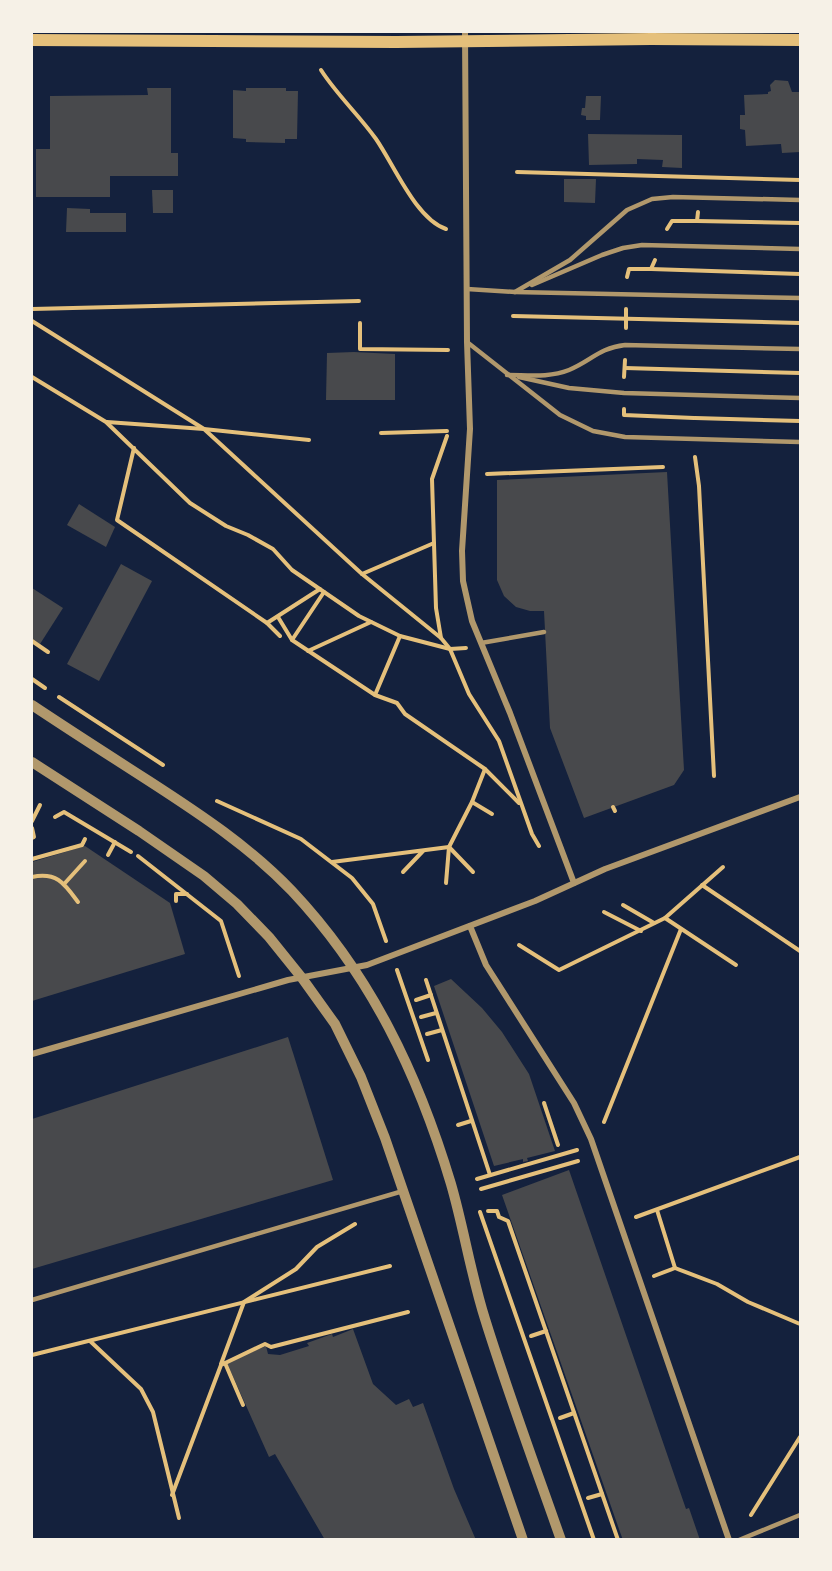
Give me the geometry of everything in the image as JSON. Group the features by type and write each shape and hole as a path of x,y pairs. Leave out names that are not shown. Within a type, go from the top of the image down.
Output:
{"main road":[{"path":"32,40 465,37 801,40"}],"street":[{"path":"465,37 467,342 470,429 462,551 463,581 468,608 574,883"},
{"path":"32,705 187,806 257,858 314,915 353,967 379,1007 403,1056 435,1137 451,1185 484,1318 561,1539"},
{"path":"32,762 140,831 204,876 248,914 276,944 335,1024 357,1069 403,1191 524,1539"},
{"path":"32,1054 288,980 367,965 535,901 604,869 801,797"},
{"path":"470,926 486,965 574,1102 591,1139 729,1539"}],"lane":[{"path":"515,292 570,260 627,210 652,199 698,197 801,200"},
{"path":"515,292 623,248 642,245 801,249"},
{"path":"467,289 801,298"},
{"path":"467,342 560,415 593,431 626,437 801,442"},
{"path":"507,375 557,374 611,347 625,345 801,349"},
{"path":"507,375 569,388 624,393 801,398"},
{"path":"481,643 544,632"},
{"path":"32,1300 403,1191"},
{"path":"739,1539 801,1515"}],"path":[{"path":"321,70 332,87 351,106 377,140 423,212 435,226 446,229"},
{"path":"517,172 801,180"},
{"path":"697,221 698,212"},
{"path":"667,230 672,221 801,224"},
{"path":"651,269 655,260"},
{"path":"627,277 629,269 801,274"},
{"path":"32,309 359,301"},
{"path":"626,309 626,328"},
{"path":"513,316 801,323"},
{"path":"32,321 204,429 362,574 441,638"},
{"path":"360,323 360,349 448,350"},
{"path":"624,377 625,359"},
{"path":"625,368 801,373"},
{"path":"32,377 106,422 190,503 226,526 273,549 292,570 359,616 400,636 450,649 467,648"},
{"path":"624,407 624,415 801,421"},
{"path":"694,418 695,425"},
{"path":"106,422 309,440"},
{"path":"381,433 447,431"},
{"path":"134,448 117,520 267,623 280,636"},
{"path":"695,457 714,776"},
{"path":"487,474 663,467"},
{"path":"362,574 434,543"},
{"path":"267,623 322,590"},
{"path":"292,640 322,590"},
{"path":"278,617 292,640 375,695 397,704 405,714 485,769 522,805"},
{"path":"309,651 372,621"},
{"path":"375,695 400,636"},
{"path":"32,641 48,652"},
{"path":"32,679 49,690"},
{"path":"58,696 138,747"},
{"path":"446,883 449,847 472,802 485,769"},
{"path":"209,796 300,839 352,878 373,904 383,931"},
{"path":"472,802 492,814"},
{"path":"32,821 40,806"},
{"path":"55,817 64,812 139,856 220,921 239,976"},
{"path":"32,828 34,837 32,838"},
{"path":"32,859 82,845 85,839"},
{"path":"535,840 539,846"},
{"path":"108,855 115,842"},
{"path":"331,862 449,847"},
{"path":"449,847 473,872"},
{"path":"403,872 424,850"},
{"path":"65,883 85,861"},
{"path":"519,945 559,970 665,918 723,867"},
{"path":"32,877 44,874 65,883 78,902"},
{"path":"702,885 801,951"},
{"path":"176,901 176,894 187,894"},
{"path":"623,905 655,924"},
{"path":"604,912 641,931"},
{"path":"665,918 736,965"},
{"path":"604,1122 681,929"},
{"path":"398,971 429,1064"},
{"path":"426,980 490,1175"},
{"path":"416,1000 430,995"},
{"path":"421,1017 443,1012"},
{"path":"427,1034 442,1030"},
{"path":"544,1103 558,1145"},
{"path":"458,1125 471,1121"},
{"path":"477,1179 577,1150"},
{"path":"636,1217 801,1156"},
{"path":"481,1189 578,1161"},
{"path":"479,1207 594,1539"},
{"path":"657,1210 675,1268"},
{"path":"488,1211 497,1211 499,1217 508,1221 618,1539"},
{"path":"172,1495 223,1364 244,1302 296,1269 317,1247 356,1223"},
{"path":"32,1355 390,1266"},
{"path":"651,1277 675,1268 717,1284 748,1302 801,1324"},
{"path":"223,1364 266,1344 271,1347 408,1312"},
{"path":"531,1336 546,1331"},
{"path":"90,1341 141,1389 153,1412 179,1518"},
{"path":"223,1364 243,1405"},
{"path":"560,1418 574,1413"},
{"path":"751,1515 801,1437"},
{"path":"588,1498 602,1494"}],"building":[{"path":"775,80 788,81 792,92 800,92 800,152 782,153 781,144 746,146 745,130 740,129 740,115 745,115 744,95 768,94 771,91 770,85"},
{"path":"147,88 171,88 171,153 178,153 178,176 110,176 110,197 36,197 36,149 50,149 50,96 148,95"},
{"path":"246,88 286,88 286,91 298,91 297,139 285,139 285,143 246,142 246,139 233,138 233,90 246,91"},
{"path":"586,96 601,96 600,120 586,120 586,116 581,115 582,108 585,108"},
{"path":"588,134 682,135 682,168 662,167 663,160 637,159 637,164 589,165"},
{"path":"564,179 596,179 595,203 564,202"},
{"path":"152,190 173,190 173,213 153,213"},
{"path":"67,208 90,209 90,213 126,213 126,232 66,232"},
{"path":"327,353 395,354 395,400 326,400"},
{"path":"667,472 684,770 674,785 584,818 550,728 544,611 530,611 516,607 504,596 497,580 497,480"},
{"path":"79,504 115,527 106,547 67,525"},
{"path":"121,564 152,581 99,681 67,664"},
{"path":"32,588 63,608 40,644 32,639"},
{"path":"85,846 170,903 185,954 32,1001 32,862"},
{"path":"451,979 482,1008 502,1032 529,1074 555,1151 527,1158 528,1161 523,1162 523,1159 494,1166 434,986"},
{"path":"288,1037 333,1180 32,1269 32,1119"},
{"path":"569,1170 686,1509 689,1508 700,1540 623,1540 620,1532 502,1195"},
{"path":"353,1329 373,1384 396,1405 409,1399 413,1407 423,1403 454,1489 476,1540 325,1540 275,1454 269,1457 227,1363 266,1346 268,1354 280,1355 309,1346 307,1343 332,1334 333,1337"}]}
